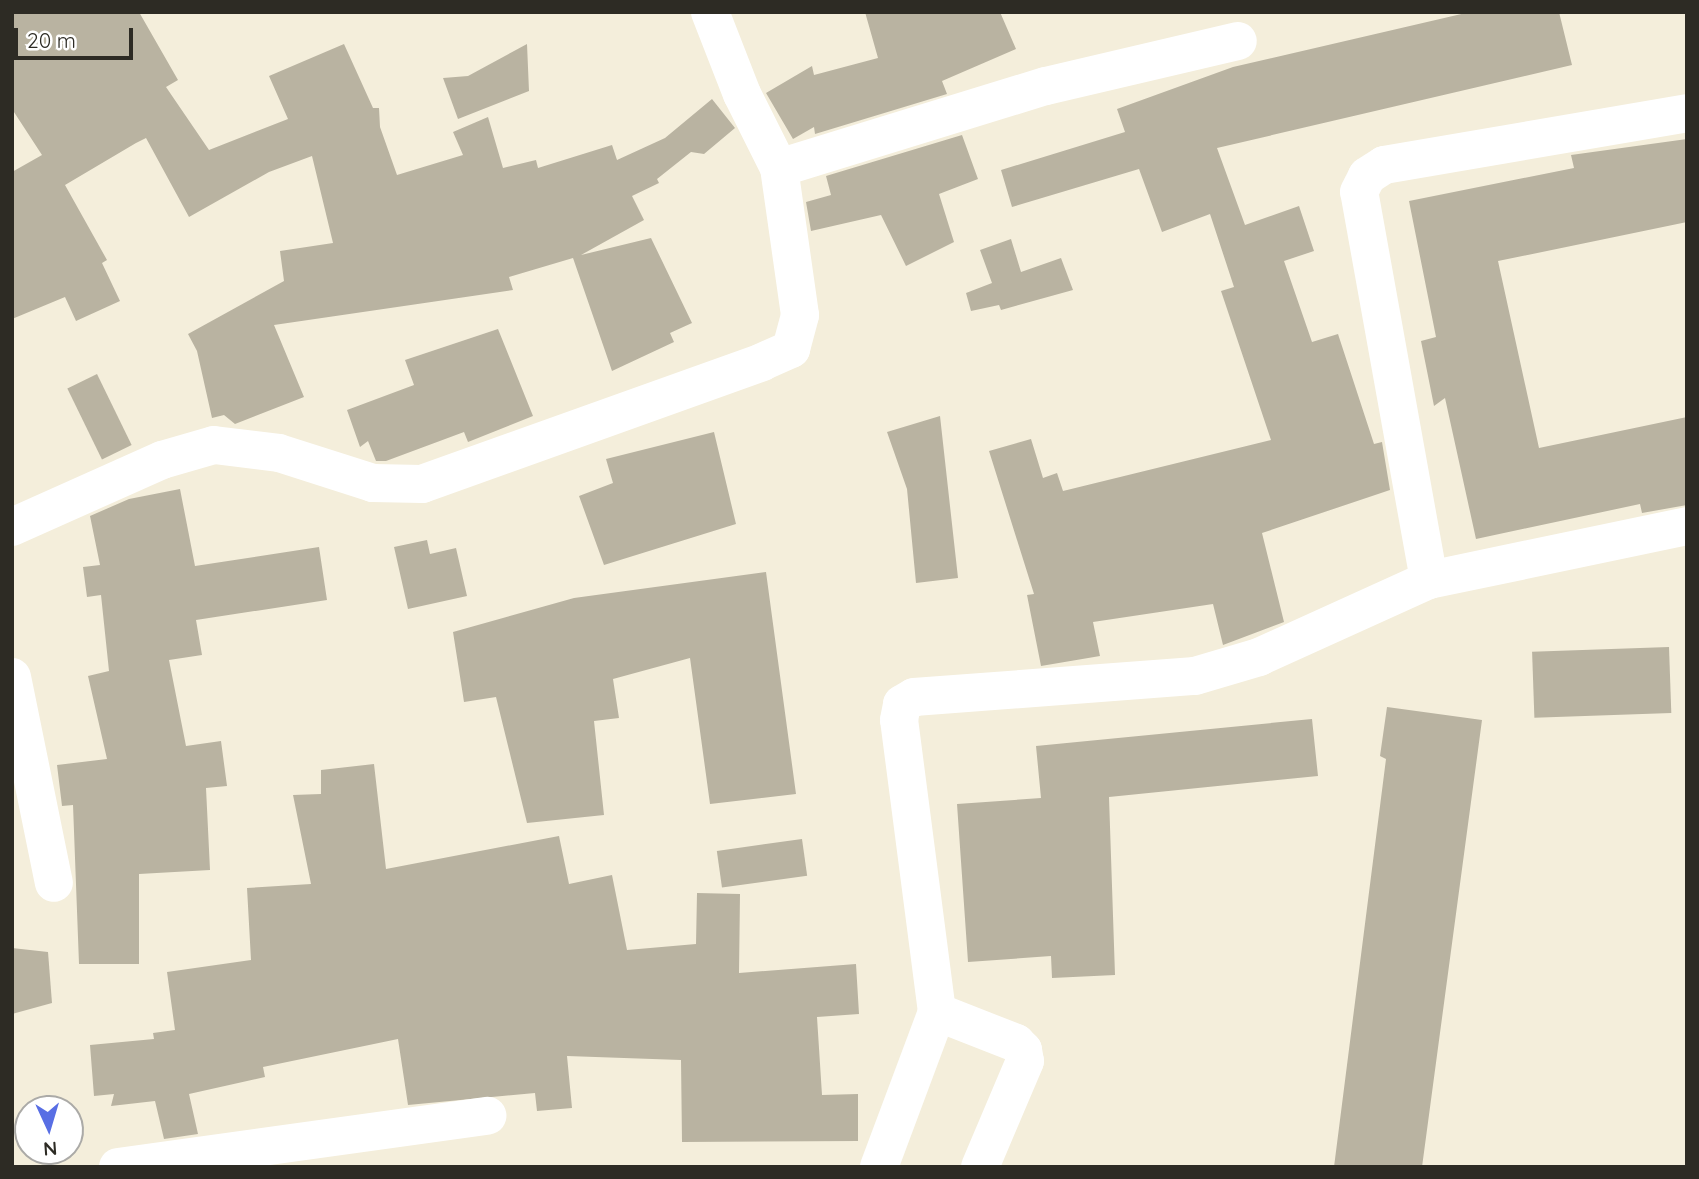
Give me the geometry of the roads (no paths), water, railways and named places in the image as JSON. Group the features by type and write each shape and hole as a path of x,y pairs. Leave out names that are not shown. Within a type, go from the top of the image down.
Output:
{"street":[{"path":"12,527 162,460 214,445 279,453 373,483 422,484 792,349 800,315 779,168 741,94 710,12"},
{"path":"779,168 1046,86 1238,41"},
{"path":"1429,580 1360,192 1367,176 1384,165 1687,113"},
{"path":"879,1167 937,1012 899,720 902,704 914,697 1195,676 1259,657 1429,580 1687,526"},
{"path":"12,677 54,883"},
{"path":"937,1012 1016,1043 1023,1049 1025,1061 980,1167"},
{"path":"118,1167 487,1116"}]}
